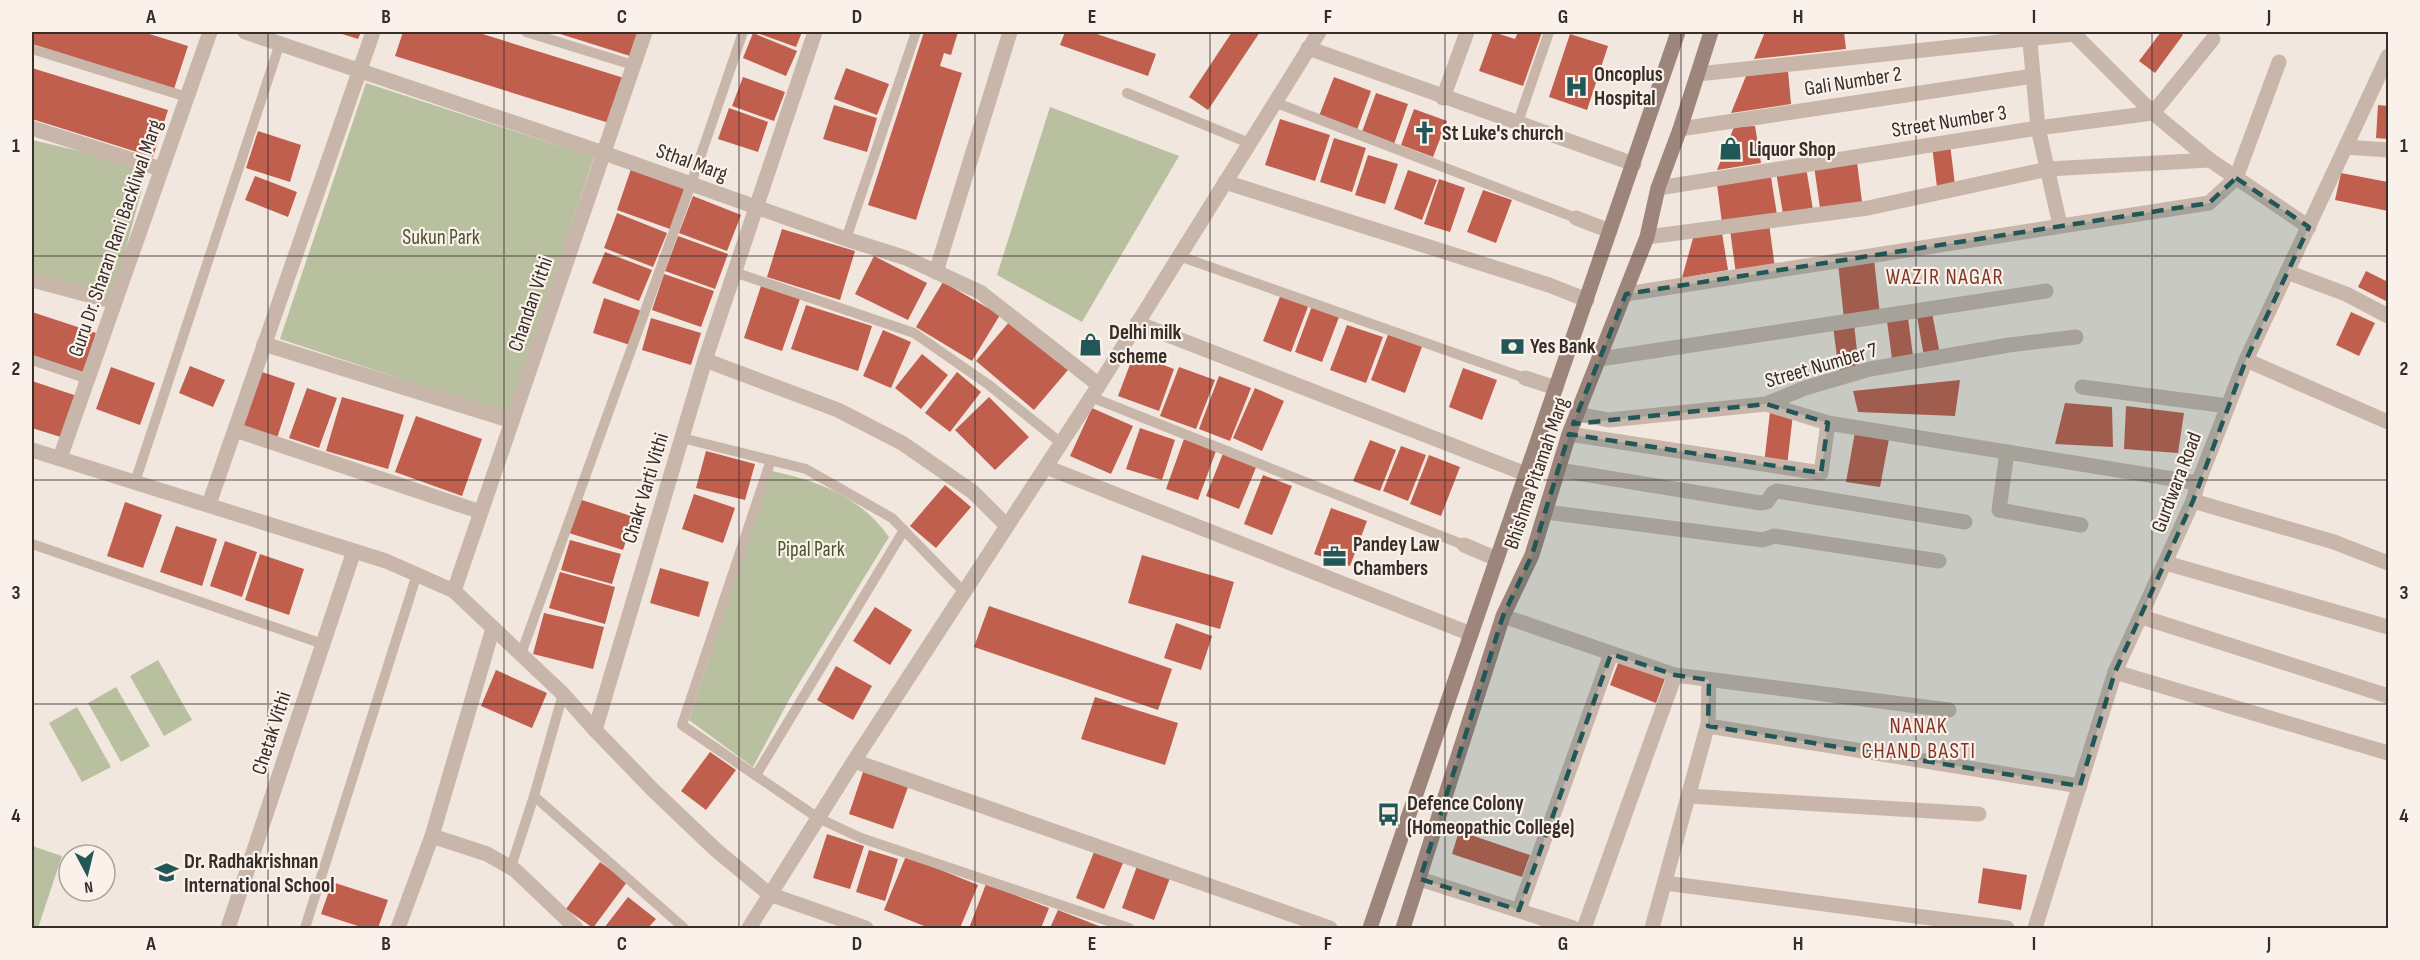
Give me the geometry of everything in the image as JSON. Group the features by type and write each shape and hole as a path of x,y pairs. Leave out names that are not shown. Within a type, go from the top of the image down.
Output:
{"main road":[{"name":"Bhishma Pitamah Marg","path":"1370,928 1678,32"},
{"name":"Bhishma Pitamah Marg","path":"1403,928 1503,616 1532,555 1569,434 1647,237 1658,188 1712,32"}],"street":[{"name":"Guru Dr. Sharan Rani Backliwal Marg","path":"60,458 210,32"},
{"name":"Sthal Marg","path":"245,32 906,258 980,292 1095,391"},
{"path":"209,504 373,32"},
{"name":"Chandan Vithi","path":"454,591 645,32"},
{"name":"Chakr Varti Vithi","path":"595,730 705,360 815,32"},
{"path":"936,272 1010,32"},
{"path":"749,928 854,761 1095,391 1319,32"},
{"path":"1443,98 1467,32"},
{"path":"1698,74 2029,35 2073,33 2153,113 2210,160 2308,227"},
{"path":"2029,35 2038,128 2060,225"},
{"path":"2153,113 2213,39"},
{"path":"1308,48 1443,98 1518,122 1634,164"},
{"name":"Gurdwara Road","path":"2035,928 2115,672 2193,501 2246,360 2388,61"},
{"path":"1626,294 2209,203 2236,178 2279,62"},
{"name":"Gali Number 2","path":"1680,129 2033,76"},
{"name":"Street Number 3","path":"1658,188 2038,128 2153,113"},
{"path":"32,128 161,169"},
{"path":"2346,147 2388,150"},
{"path":"1647,237 1868,208 2048,169 2210,160"},
{"path":"1225,182 1549,285 1587,300"},
{"path":"1576,218 1610,231"},
{"path":"2288,272 2346,294 2388,316"},
{"path":"32,280 115,302"},
{"path":"1600,359 2046,291"},
{"path":"1137,323 1526,474"},
{"name":"Street Number 7","path":"1577,414 1609,420 1766,404 1805,388 1870,369 2009,345 2076,337"},
{"path":"264,344 512,421"},
{"path":"705,360 838,410 902,443 973,492 1007,526"},
{"path":"2246,360 2388,422"},
{"path":"1525,378 1556,388"},
{"path":"2082,387 2228,406"},
{"path":"1766,404 1828,423 2198,483"},
{"path":"1569,434 1821,473 1828,423"},
{"path":"235,430 481,512"},
{"path":"32,450 354,550 454,591 563,694 653,790 716,850 770,894 866,928"},
{"path":"2007,452 1999,510 2081,525"},
{"path":"1046,467 1471,634"},
{"path":"1559,470 1760,503 1767,502 1773,493 1778,491 1965,522"},
{"path":"2193,501 2334,542 2388,563"},
{"path":"1546,512 1763,540 1774,536 1940,561"},
{"path":"1464,545 1497,559"},
{"name":"Chetak Vithi","path":"228,928 354,550"},
{"path":"2166,563 2388,627"},
{"path":"1503,616 1675,675 1949,710"},
{"path":"2142,616 2388,696"},
{"path":"398,928 432,836 493,628"},
{"path":"1520,910 1611,654"},
{"path":"2115,672 2388,753"},
{"path":"1584,928 1675,675"},
{"path":"1653,928 1708,726 1709,680"},
{"path":"1708,726 2080,786"},
{"path":"854,761 1330,928"},
{"path":"1689,796 1979,814"},
{"path":"432,836 487,854 511,867 576,928"},
{"path":"1420,879 1573,928"},
{"path":"1665,883 2007,928"}],"lane":[{"path":"526,32 633,65"},
{"path":"521,654 691,184 743,32"},
{"path":"846,239 916,32"},
{"path":"1518,122 1550,32"},
{"path":"135,482 280,43"},
{"path":"32,49 187,97"},
{"path":"1127,93 1249,143"},
{"path":"1274,102 1576,218"},
{"path":"1179,255 1525,378"},
{"path":"734,272 914,333 989,385 1061,443"},
{"path":"32,360 88,379"},
{"path":"1095,391 1464,545"},
{"path":"682,438 806,469 892,518 964,592"},
{"path":"771,460 682,725 818,818 861,838 1128,928"},
{"path":"756,775 904,530"},
{"path":"32,544 323,644"},
{"path":"305,928 417,574"},
{"path":"511,867 563,694"},
{"path":"534,796 684,928"}],"highlighted area":[{"path":"2236,178 2309,227 2246,360 2193,501 2115,672 2080,786 1708,726 1709,680 1675,675 1611,654 1519,910 1420,879 1503,616 1532,555 1569,434 1821,473 1828,423 1766,404 1573,424 1626,294 2209,203"}],"green space":[{"name":"Sukun Park","path":"366,83 594,157 508,414 280,339"},
{"path":"1050,107 1179,156 1082,322 997,275"},
{"path":"32,140 148,167 112,299 32,278"},
{"name":"Pipal Park","path":"772,471 822,486 852,501 878,523 889,537 790,698 753,767 689,720"},
{"path":"158,660 192,720 164,736 130,676"},
{"path":"116,687 150,746 121,762 88,703"},
{"path":"77,707 111,767 82,782 49,723"},
{"path":"32,846 57,854 57,871 38,928 32,928"}],"building":[{"path":"32,32 143,32 188,46 174,89 32,44"},
{"path":"336,32 361,32 358,39"},
{"path":"403,32 476,32 624,78 609,123 395,56"},
{"path":"554,32 638,32 630,56"},
{"path":"754,32 802,32 796,47"},
{"path":"924,32 958,32 951,55 944,53 940,66 962,73 916,220 868,205"},
{"path":"1065,32 1091,32 1156,54 1148,76 1060,45"},
{"path":"1232,32 1260,32 1208,110 1189,97"},
{"path":"1493,32 1515,39 1518,32 1542,32 1523,86 1479,71"},
{"path":"1765,32 1844,32 1846,49 1754,59"},
{"path":"2161,32 2179,32 2183,35 2155,73 2139,61"},
{"path":"753,33 797,51 786,76 743,58"},
{"path":"1570,34 1608,46 1587,110 1549,97"},
{"path":"32,68 168,110 153,157 32,119"},
{"path":"846,68 889,84 877,115 834,99"},
{"path":"1788,71 1791,104 1731,113 1746,76"},
{"path":"743,77 785,92 774,121 732,106"},
{"path":"1334,77 1371,91 1357,130 1319,116"},
{"path":"1376,93 1408,104 1394,144 1362,132"},
{"path":"834,105 877,118 867,152 823,139"},
{"path":"2378,105 2388,106 2388,139 2376,138"},
{"path":"729,108 768,122 758,152 718,139"},
{"name":"St Luke's church","path":"1414,109 1447,121 1433,157 1401,145"},
{"path":"1280,119 1330,135 1315,181 1265,165"},
{"path":"1755,126 1761,163 1717,170 1734,127"},
{"path":"258,131 301,145 290,182 246,168"},
{"path":"1334,138 1366,148 1352,192 1320,182"},
{"path":"1950,144 1955,185 1937,187 1932,146"},
{"path":"1368,155 1398,164 1385,204 1355,195"},
{"path":"1857,162 1862,202 1820,208 1814,166"},
{"path":"1806,167 1813,210 1783,214 1776,172"},
{"path":"631,169 685,188 670,229 617,210"},
{"path":"1408,170 1437,180 1422,220 1394,209"},
{"path":"2341,173 2388,182 2388,211 2335,200"},
{"path":"255,176 297,192 288,217 245,200"},
{"path":"1771,177 1777,215 1722,223 1717,184"},
{"path":"1439,179 1465,188 1450,232 1424,224"},
{"path":"1483,190 1512,200 1496,243 1467,232"},
{"path":"693,196 741,215 727,251 679,233"},
{"path":"617,213 667,233 653,267 604,248"},
{"path":"1769,224 1775,268 1736,274 1730,230"},
{"path":"782,229 855,251 840,300 767,277"},
{"path":"1722,233 1728,270 1682,278 1693,238"},
{"path":"678,236 728,254 715,289 665,271"},
{"path":"605,252 652,270 639,301 592,283"},
{"path":"874,256 927,283 908,320 855,294"},
{"path":"1874,259 1880,315 1844,319 1838,263"},
{"path":"2366,271 2388,282 2388,302 2358,287"},
{"path":"664,274 714,291 701,327 652,310"},
{"path":"943,282 1000,315 972,361 916,327"},
{"path":"761,286 800,299 782,351 744,338"},
{"path":"1281,294 1309,304 1291,352 1263,341"},
{"path":"604,298 642,311 630,345 593,333"},
{"path":"806,305 872,326 858,371 791,349"},
{"path":"1312,306 1339,317 1322,362 1295,352"},
{"path":"32,312 96,333 83,372 32,355"},
{"path":"2351,312 2375,323 2359,356 2336,345"},
{"path":"1932,313 1940,354 1924,357 1917,316"},
{"path":"651,318 701,333 691,365 642,350"},
{"path":"1908,318 1913,356 1892,359 1887,321"},
{"path":"1010,321 1068,370 1034,410 976,361"},
{"path":"1854,324 1859,369 1839,372 1833,326"},
{"path":"1347,325 1383,337 1366,383 1330,370"},
{"path":"883,330 911,342 891,388 863,376"},
{"path":"1389,332 1423,344 1405,393 1371,380"},
{"path":"922,354 948,375 921,409 895,388"},
{"path":"1134,354 1174,369 1159,411 1118,396"},
{"path":"190,366 225,380 213,407 179,393"},
{"path":"111,367 155,383 140,425 96,409"},
{"path":"1179,367 1215,380 1196,429 1160,416"},
{"path":"1463,368 1497,380 1482,420 1449,407"},
{"path":"259,371 295,383 277,438 241,426"},
{"path":"957,372 981,392 950,432 925,413"},
{"path":"1219,376 1251,388 1230,441 1199,429"},
{"path":"1960,380 1955,416 1858,412 1853,391"},
{"path":"32,381 77,396 64,438 32,428"},
{"path":"307,388 337,398 319,448 289,438"},
{"path":"1255,388 1284,401 1262,451 1233,438"},
{"path":"342,397 404,415 388,469 326,451"},
{"path":"989,397 1029,437 995,470 955,430"},
{"path":"2065,403 2112,407 2113,447 2055,444"},
{"path":"2126,406 2184,413 2178,453 2124,449"},
{"path":"1092,408 1133,426 1111,474 1070,456"},
{"path":"1770,412 1793,414 1787,466 1764,464"},
{"path":"416,416 482,439 462,496 395,472"},
{"path":"1140,428 1175,440 1162,480 1126,469"},
{"path":"1855,432 1889,439 1880,487 1846,482"},
{"path":"1184,439 1216,451 1198,500 1166,489"},
{"path":"1370,440 1396,450 1380,491 1353,481"},
{"path":"1401,446 1426,455 1408,501 1383,491"},
{"path":"706,451 755,464 745,500 696,488"},
{"path":"1224,451 1257,465 1239,509 1206,496"},
{"path":"1429,455 1460,467 1441,516 1410,504"},
{"path":"1263,475 1292,486 1272,535 1244,524"},
{"path":"945,485 971,507 936,548 910,526"},
{"path":"694,494 735,508 723,543 682,529"},
{"path":"579,499 634,517 623,550 569,533"},
{"path":"125,502 162,515 143,568 107,556"},
{"path":"1331,508 1367,521 1350,566 1314,554"},
{"path":"176,526 217,539 202,586 160,572"},
{"path":"570,540 621,554 612,584 561,570"},
{"path":"225,541 257,552 242,597 210,586"},
{"path":"260,554 304,569 289,615 245,600"},
{"path":"1142,555 1234,582 1220,629 1128,603"},
{"path":"660,568 709,582 699,617 650,603"},
{"path":"560,572 615,587 605,624 549,608"},
{"path":"989,606 1172,669 1158,710 974,647"},
{"path":"875,607 912,630 890,665 853,641"},
{"path":"544,613 604,627 593,669 533,654"},
{"path":"1176,623 1212,636 1201,670 1164,658"},
{"path":"1620,658 1666,676 1656,703 1610,685"},
{"path":"836,666 872,686 853,720 817,700"},
{"path":"496,670 547,693 532,728 481,706"},
{"path":"1095,697 1178,723 1165,765 1081,739"},
{"path":"710,752 736,770 706,810 681,791"},
{"path":"863,772 908,787 893,829 849,814"},
{"path":"1459,831 1530,855 1522,877 1452,854"},
{"path":"827,834 864,846 850,889 813,878"},
{"path":"869,850 898,859 885,901 856,892"},
{"path":"1094,852 1123,863 1104,909 1076,898"},
{"path":"906,856 978,885 960,928 929,928 884,910"},
{"path":"600,862 627,882 593,928 566,909"},
{"path":"1137,866 1170,878 1154,920 1122,908"},
{"path":"1983,868 2027,875 2021,910 1978,903"},
{"path":"332,882 388,900 378,928 364,928 321,914"},
{"path":"986,884 1049,908 1041,928 969,928"},
{"path":"628,897 656,919 648,928 604,928"},
{"path":"1058,910 1104,928 1050,928"}],"place":[{"name":"Oncoplus Hospital","path":"1576,86"},
{"name":"St Luke's church","path":"1424,133"},
{"name":"Liquor Shop","path":"1731,149"},
{"name":"Delhi milk scheme","path":"1091,344"},
{"name":"Yes Bank","path":"1512,346"},
{"name":"Pandey Law Chambers","path":"1335,556"},
{"name":"Defence Colony (Homeopathic College)","path":"1389,815"},
{"name":"Dr. Radhakrishnan International School","path":"166,873"}],"district":[{"name":"WAZIR NAGAR","path":"1945,276"},
{"name":"NANAK CHAND BASTI","path":"1919,738"}]}
